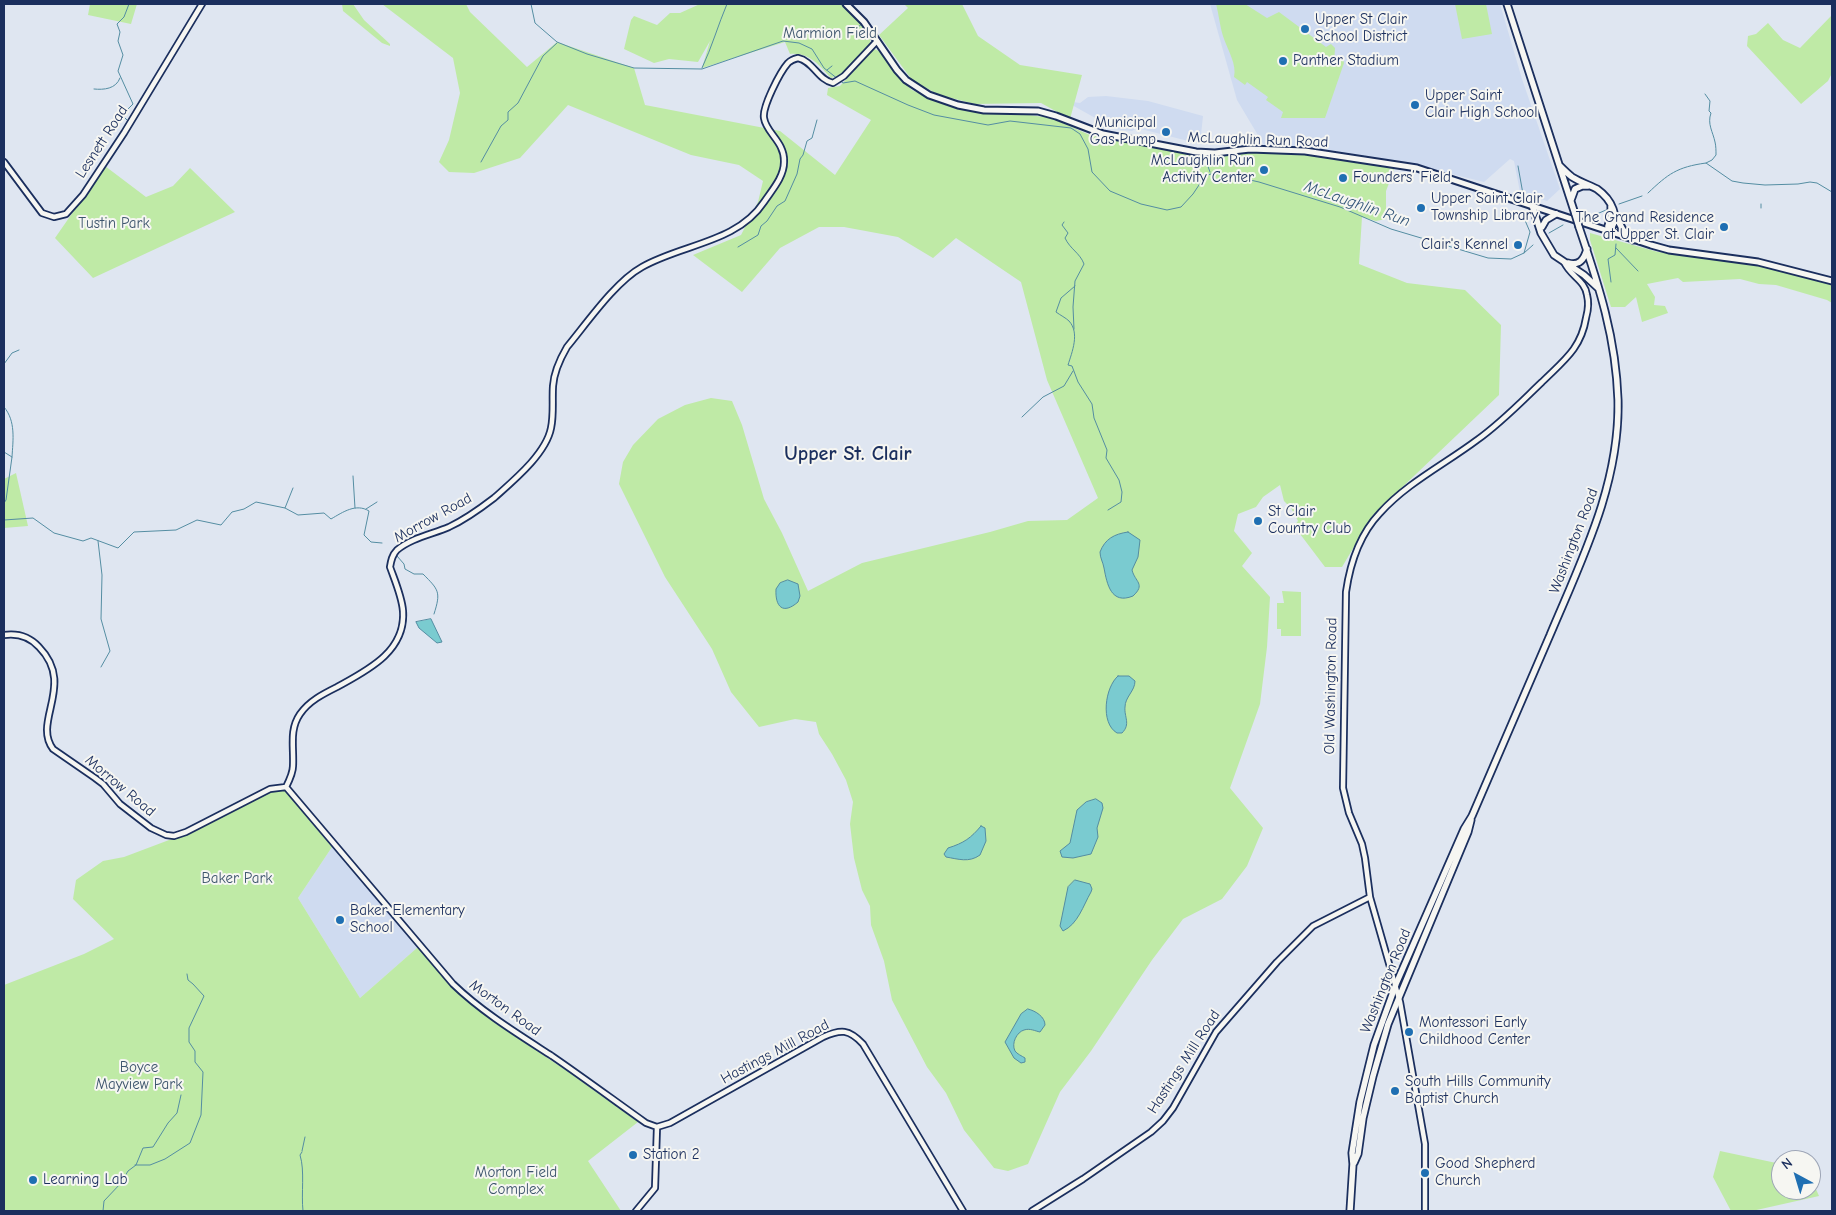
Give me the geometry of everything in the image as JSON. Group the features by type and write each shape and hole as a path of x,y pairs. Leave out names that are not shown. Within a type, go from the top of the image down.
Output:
{"main road":[{"name":"McLaughlin Run Road","path":"846,4 860,17 901,75 916,87 938,98 967,108 992,111 1038,111 1103,134 1201,152 1215,153 1250,149 1283,150 1327,154 1426,170 1663,249 1758,262 1832,281"},
{"name":"Washington Road","path":"1350,1211 1354,1164 1352,1153 1365,1077 1380,1026 1396,984 1464,829 1472,816 1589,542 1608,484 1617,432 1618,395 1612,338 1600,291 1507,4"},
{"path":"1559,165 1570,176 1602,193 1614,209 1623,230 1633,240"},
{"path":"1571,202 1572,193 1575,189 1582,186 1590,186"},
{"path":"1532,205 1542,227 1544,237"},
{"path":"1532,205 1540,233 1554,255 1584,275 1600,291"},
{"path":"1608,232 1611,206"},
{"path":"1542,227 1546,220 1556,214"},
{"path":"1608,232 1612,228 1616,217"},
{"path":"1564,262 1578,263 1585,257 1586,249"},
{"name":"Washington Road","path":"1354,1164 1358,1154 1363,1118 1374,1069 1388,1024 1468,832 1472,816"}],"street":[{"name":"Lesnett Road","path":"4,162 42,213 54,217 66,214 82,195 129,125 202,4"},
{"name":"Morrow Road","path":"4,635 23,635 32,640 48,657 54,672 54,694 46,732 49,744 53,749 103,784 120,804 151,828 166,835 174,836 186,832 270,789 286,787 293,768 292,735 294,725 300,714 320,696 377,664 386,655 398,637 403,621 403,611 390,568 396,551 408,543 451,526 492,499 542,449 551,429 553,386 555,372 560,360 574,340 631,274 653,262 732,231 754,216 784,170 782,148 764,118 764,108 788,63 798,58 805,60 829,82 835,82 842,78 877,41"},
{"name":"Old Washington Road","path":"1425,1211 1425,1144 1399,996 1370,896 1362,844 1349,813 1343,788 1346,592 1352,565 1361,542 1373,521 1390,502 1501,421 1566,359 1579,344 1586,320 1588,296 1582,282 1568,271 1564,262"},
{"name":"Morton Road","path":"286,787 464,995 646,1123 657,1127"},
{"name":"Hastings Mill Road","path":"1032,1211 1083,1179 1151,1132 1163,1121 1173,1108 1216,1032 1278,962 1314,926 1370,896"},
{"name":"Hastings Mill Road","path":"657,1127 670,1123 822,1038 837,1032 850,1033 863,1044 963,1211"},
{"path":"636,1211 654,1188 657,1127"}],"shaded area":[{"path":"1210,4 1500,4 1522,79 1560,189 1547,201 1520,192 1514,161 1510,159 1484,182 1411,164 1333,152 1265,147 1237,100"},
{"path":"1106,96 1148,101 1203,116 1200,144 1137,128 1132,131 1101,128 1097,119 1072,105 1073,102 1080,103 1088,97"},
{"path":"332,847 418,947 360,998 298,898"}],"green space":[{"path":"90,4 137,4 131,24 88,15"},
{"path":"342,4 353,4 364,20 390,46 382,43 343,11"},
{"path":"382,4 466,4 470,12 527,67 557,42 634,68 645,105 780,131 835,175 871,120 827,95 828,88 840,86 874,49 882,52 898,76 912,90 941,103 982,114 1022,114 1051,118 1090,135 1213,158 1249,153 1292,153 1393,168 1394,170 1386,191 1386,219 1376,221 1362,217 1359,264 1407,283 1465,290 1501,325 1499,395 1373,515 1342,567 1325,567 1294,526 1298,521 1291,508 1284,501 1280,485 1263,497 1256,507 1238,514 1234,531 1252,553 1242,566 1270,597 1267,647 1260,704 1230,788 1263,828 1247,866 1222,899 1183,919 1152,960 1091,1051 1060,1092 1028,1164 1008,1171 994,1168 964,1130 946,1093 927,1067 892,1000 884,961 871,925 870,906 862,890 854,858 850,824 853,802 846,780 819,734 816,722 795,719 759,727 731,692 712,649 665,577 619,484 623,462 633,445 658,419 685,405 711,398 732,401 742,425 764,499 782,533 808,591 862,563 1028,521 1067,520 1098,498 1047,380 1021,282 956,238 933,258 898,237 844,227 819,227 780,248 742,292 693,255 741,235 758,202 763,181 739,165 691,155 568,105 520,158 474,173 449,172 439,162 449,140 460,93 453,58"},
{"name":"Marmion Field","path":"700,4 841,4 864,26 871,44 844,74 831,78 818,64 808,57 790,54 785,42 702,68 710,41 698,62 669,59 654,63 624,49 631,20 634,16 657,25 670,13 680,13"},
{"path":"904,4 962,4 978,36 1020,65 1082,75 1070,119 1041,103 975,104 939,95 912,80 879,35 908,8"},
{"name":"Panther Stadium","path":"1216,4 1245,4 1267,18 1279,12 1326,47 1331,44 1335,48 1334,65 1343,60 1344,63 1325,118 1281,118 1283,112 1266,100 1268,97 1247,82 1245,85 1234,77 1233,63 1223,35"},
{"path":"1455,4 1486,4 1492,34 1462,39"},
{"path":"1832,15 1832,73 1828,81 1801,104 1747,46 1748,36 1756,34 1768,23 1783,40 1800,48"},
{"name":"Tustin Park","path":"105,166 146,197 173,186 190,168 235,212 93,278 55,238"},
{"path":"1590,233 1658,252 1724,259 1776,269 1832,284 1832,303 1776,285 1759,284 1740,279 1683,282 1678,278 1647,284 1655,297 1654,305 1665,306 1668,313 1642,322 1636,297 1625,307 1611,307 1590,240"},
{"path":"16,473 28,526 4,528 4,479"},
{"path":"1282,591 1301,592 1301,636 1281,636 1281,629 1277,629 1277,603 1284,603"},
{"name":"Boyce Mayview Park","path":"274,790 284,790 332,847 298,898 360,998 418,947 467,1001 495,1023 567,1071 638,1122 588,1161 621,1211 4,1211 4,985 84,954 114,939 73,899 76,880 103,861 124,857 185,834"},
{"path":"1720,1151 1771,1162 1771,1200 1801,1200 1752,1211 1731,1211 1713,1177"}],"water":[{"path":"1128,532 1140,540 1138,557 1132,570 1139,589 1133,596 1120,598 1111,591 1100,552 1111,538"},
{"path":"788,580 798,584 800,596 798,602 793,606 784,608 781,607 777,600 776,589 780,583"},
{"path":"431,619 442,642 437,643 419,628 416,622"},
{"path":"1118,676 1129,676 1135,681 1125,703 1127,723 1122,733 1117,733 1112,728 1106,713 1107,696"},
{"path":"1096,799 1102,803 1103,808 1097,828 1098,837 1091,854 1073,858 1062,857 1060,851 1070,843 1077,810 1086,802"},
{"path":"981,826 985,828 986,841 980,855 968,860 946,857 944,854 948,848 967,840"},
{"path":"1075,880 1090,884 1092,889 1083,909 1073,924 1063,931 1060,926 1068,887"},
{"path":"1028,1009 1040,1015 1045,1025 1040,1032 1026,1029 1017,1035 1014,1041 1014,1048 1016,1052 1025,1058 1025,1062 1021,1063 1014,1058 1005,1042 1021,1014"}],"waterway":[{"path":"127,120 124,117 126,111 133,104 118,71 123,55 118,41 120,32 117,24 124,17 129,4"},
{"name":"McLaughlin Run","path":"531,4 535,23 557,42 587,54 634,68 702,69 783,41 799,43 812,49 824,68 843,83 855,81 934,115 988,125 1010,121 1071,128 1080,134 1088,149 1092,172 1110,191 1141,204 1167,210 1181,207 1193,194 1205,176 1217,172 1225,174"},
{"path":"702,68 727,4"},
{"path":"858,27 862,24"},
{"path":"481,162 501,126 508,120 508,112 518,103 543,56 557,43"},
{"name":"McLaughlin Run","path":"827,70 832,66"},
{"path":"94,89 113,87 120,78"},
{"path":"1705,94 1710,101 1710,124 1716,152 1712,160 1706,163"},
{"path":"738,247 758,235 761,226 767,221 777,206 785,201 797,174 807,141 812,138 817,120"},
{"path":"1205,158 1210,172"},
{"name":"McLaughlin Run","path":"1648,193 1674,172 1706,163 1732,181 1765,185 1810,182 1817,183 1832,192"},
{"path":"1518,166 1523,194"},
{"name":"McLaughlin Run","path":"1228,175 1259,182 1340,207 1391,229 1488,258 1511,259 1524,253 1533,245"},
{"name":"McLaughlin Run","path":"1619,204 1642,196"},
{"name":"McLaughlin Run","path":"1590,217 1606,210"},
{"path":"1521,211 1530,232 1524,253"},
{"path":"1064,222 1062,225 1068,233 1065,238 1084,264 1075,281 1074,329"},
{"name":"McLaughlin Run","path":"1549,233 1563,225"},
{"path":"1611,282 1608,259 1615,255 1616,244"},
{"path":"1616,248 1638,271"},
{"path":"1075,286 1061,298 1056,312 1068,320 1074,331 1074,343 1068,365 1072,366 1078,382 1092,404 1094,418 1107,450 1106,458 1119,480 1122,492 1121,502 1108,510"},
{"path":"4,364 12,353 19,350"},
{"path":"1022,417 1043,397 1064,386 1073,371"},
{"path":"4,407 12,424 12,457"},
{"path":"4,452 12,457 4,503"},
{"path":"353,476 355,508"},
{"path":"4,520 33,518 54,533 83,541 91,538 118,548 134,532 176,530 197,520 221,525 232,512 244,509 256,502 285,508 293,488"},
{"path":"366,509 377,502"},
{"path":"285,508 298,515 324,513 331,519 350,509 364,509 369,511 364,535 371,542 382,543"},
{"path":"98,541 102,575 101,619 110,651 101,667"},
{"path":"397,556 404,564 405,569 414,574 423,574 435,588 438,596 434,614"},
{"path":"135,1165 150,1165 165,1159 190,1143 201,1115 203,1072 195,1062 195,1051 189,1042 189,1028 204,996 188,980 187,974"},
{"path":"103,1211 104,1201 121,1183 128,1171 136,1165 143,1148 153,1147 168,1123 177,1113 181,1095"},
{"path":"302,1151 305,1137"},
{"path":"302,1152 300,1155 303,1211"}],"place":[{"name":"Upper St Clair School District","path":"1305,29"},
{"name":"Panther Stadium","path":"1283,61"},
{"name":"Upper Saint Clair High School","path":"1415,105"},
{"name":"Municipal Gas Pump","path":"1166,132"},
{"name":"McLaughlin Run Activity Center","path":"1264,170"},
{"name":"Founders’ Field","path":"1343,178"},
{"name":"Upper Saint Clair Township Library","path":"1421,208"},
{"name":"The Grand Residence at Upper St. Clair","path":"1724,227"},
{"name":"Clair's Kennel","path":"1518,245"},
{"name":"St Clair Country Club","path":"1258,521"},
{"name":"Baker Elementary School","path":"340,920"},
{"name":"Montessori Early Childhood Center","path":"1409,1032"},
{"name":"South Hills Community Baptist Church","path":"1395,1091"},
{"name":"Station 2","path":"633,1155"},
{"name":"Good Shepherd Church","path":"1425,1173"},
{"name":"Learning Lab","path":"33,1180"}],"district":[{"name":"Upper St. Clair","path":"848,454"}],"park label":[{"name":"Baker Park","path":"237,879"},
{"name":"Morton Field Complex","path":"516,1182"}]}
